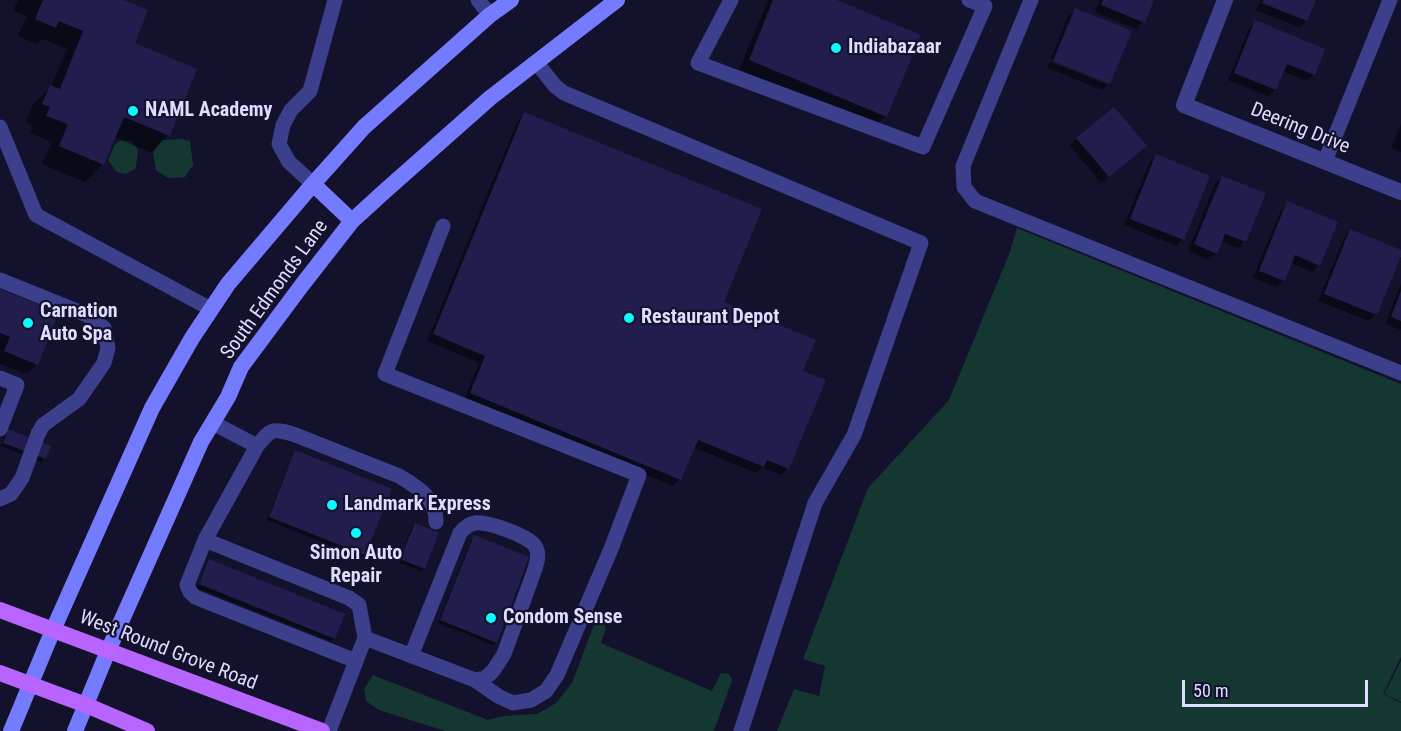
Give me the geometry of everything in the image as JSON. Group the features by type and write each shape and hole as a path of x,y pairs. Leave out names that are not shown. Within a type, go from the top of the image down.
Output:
{"main road":[{"name":"South Edmonds Lane","path":"11,731 53,630 152,408 192,338 228,284 363,127 490,15 511,0"},
{"name":"South Edmonds Lane","path":"75,731 201,442 228,397 241,367 352,221 490,98 616,0"},
{"path":"313,184 352,221"},
{"name":"West Round Grove Road","path":"0,610 322,731"},
{"path":"0,673 147,731"}],"street":[{"name":"Deering Drive","path":"1225,0 1184,105 1401,192"}],"lane":[{"path":"313,184 289,162 279,144 283,125 291,110 310,91 335,0"},
{"path":"478,0 490,15"},
{"path":"731,0 698,63 923,147 985,6 969,0"},
{"path":"1031,0 963,166 964,187 975,201 1401,373"},
{"path":"1325,161 1389,0"},
{"path":"536,62 555,86 564,93 921,243 854,435 815,503 741,731"},
{"path":"0,127 36,215 212,309"},
{"path":"365,638 475,680 513,703 531,700 546,692 557,675 611,549 639,475 385,374 443,226"},
{"path":"0,280 87,315 104,328 108,348 104,363 79,399 43,425 22,477 11,494 0,499"},
{"path":"0,378 17,385 0,429"},
{"path":"213,423 257,446"},
{"path":"356,661 195,597 190,592 187,585 205,540 257,446 268,433 278,430 399,476 425,494 436,511 436,522"},
{"path":"411,656 460,533 467,525 484,523 519,535 536,546 538,556 536,569 504,654 485,678 475,680"},
{"path":"205,540 349,598 358,605 365,638 329,731"}],"green space":[{"path":"122,140 132,141 138,150 136,168 126,174 117,172 108,160 115,144"},
{"path":"162,140 190,141 193,165 185,177 168,178 156,170 153,152"},
{"path":"1017,228 1401,384 1401,657 1383,694 1401,703 1401,731 777,731 794,689 819,696 825,666 803,659 868,488 949,400 1010,252"},
{"path":"598,621 604,623 606,629 601,643 712,691 721,673 729,674 732,680 714,731 445,731 379,710 366,701 364,689 373,675 488,720 503,716 537,714 556,703 572,683 593,627"},
{"path":"1401,661 1401,702 1384,694"}],"building":[{"path":"43,0 124,0 148,10 135,43 197,69 170,136 124,117 104,165 59,146 68,124 46,116 50,107 42,104 50,85 60,89 83,31 59,21 56,28 35,19"},
{"path":"773,0 837,0 921,35 887,117 749,60"},
{"path":"1103,0 1154,0 1145,23 1101,5"},
{"path":"1264,0 1316,0 1307,21 1262,3"},
{"path":"1075,8 1132,31 1110,84 1053,61"},
{"path":"1255,20 1325,49 1315,75 1287,64 1276,90 1234,73"},
{"path":"1114,107 1147,146 1109,177 1076,138"},
{"path":"524,112 762,209 724,302 816,340 803,371 826,380 789,469 767,460 764,467 698,440 681,480 470,393 485,356 433,334"},
{"path":"1156,154 1210,176 1184,240 1130,219"},
{"path":"1222,176 1266,193 1246,242 1225,234 1217,254 1194,244"},
{"path":"1287,201 1338,222 1320,266 1295,255 1285,281 1259,271"},
{"path":"1350,229 1401,250 1401,256 1377,315 1324,294"},
{"name":"Carnation Auto Spa","path":"0,289 59,312 38,365 4,351 10,337 0,333"},
{"path":"1401,291 1401,321 1391,317"},
{"path":"8,429 51,446 46,459 3,443"},
{"path":"295,450 392,489 365,555 269,517"},
{"path":"415,523 439,533 425,569 400,559"},
{"path":"474,535 529,557 497,643 440,620"},
{"path":"209,559 345,614 335,639 199,584"}],"place":[{"name":"Indiabazaar","path":"836,48"},
{"name":"NAML Academy","path":"133,111"},
{"name":"Restaurant Depot","path":"629,318"},
{"name":"Carnation Auto Spa","path":"28,323"},
{"name":"Landmark Express","path":"332,505"},
{"name":"Simon Auto Repair","path":"356,533"},
{"name":"Condom Sense","path":"491,618"}]}
